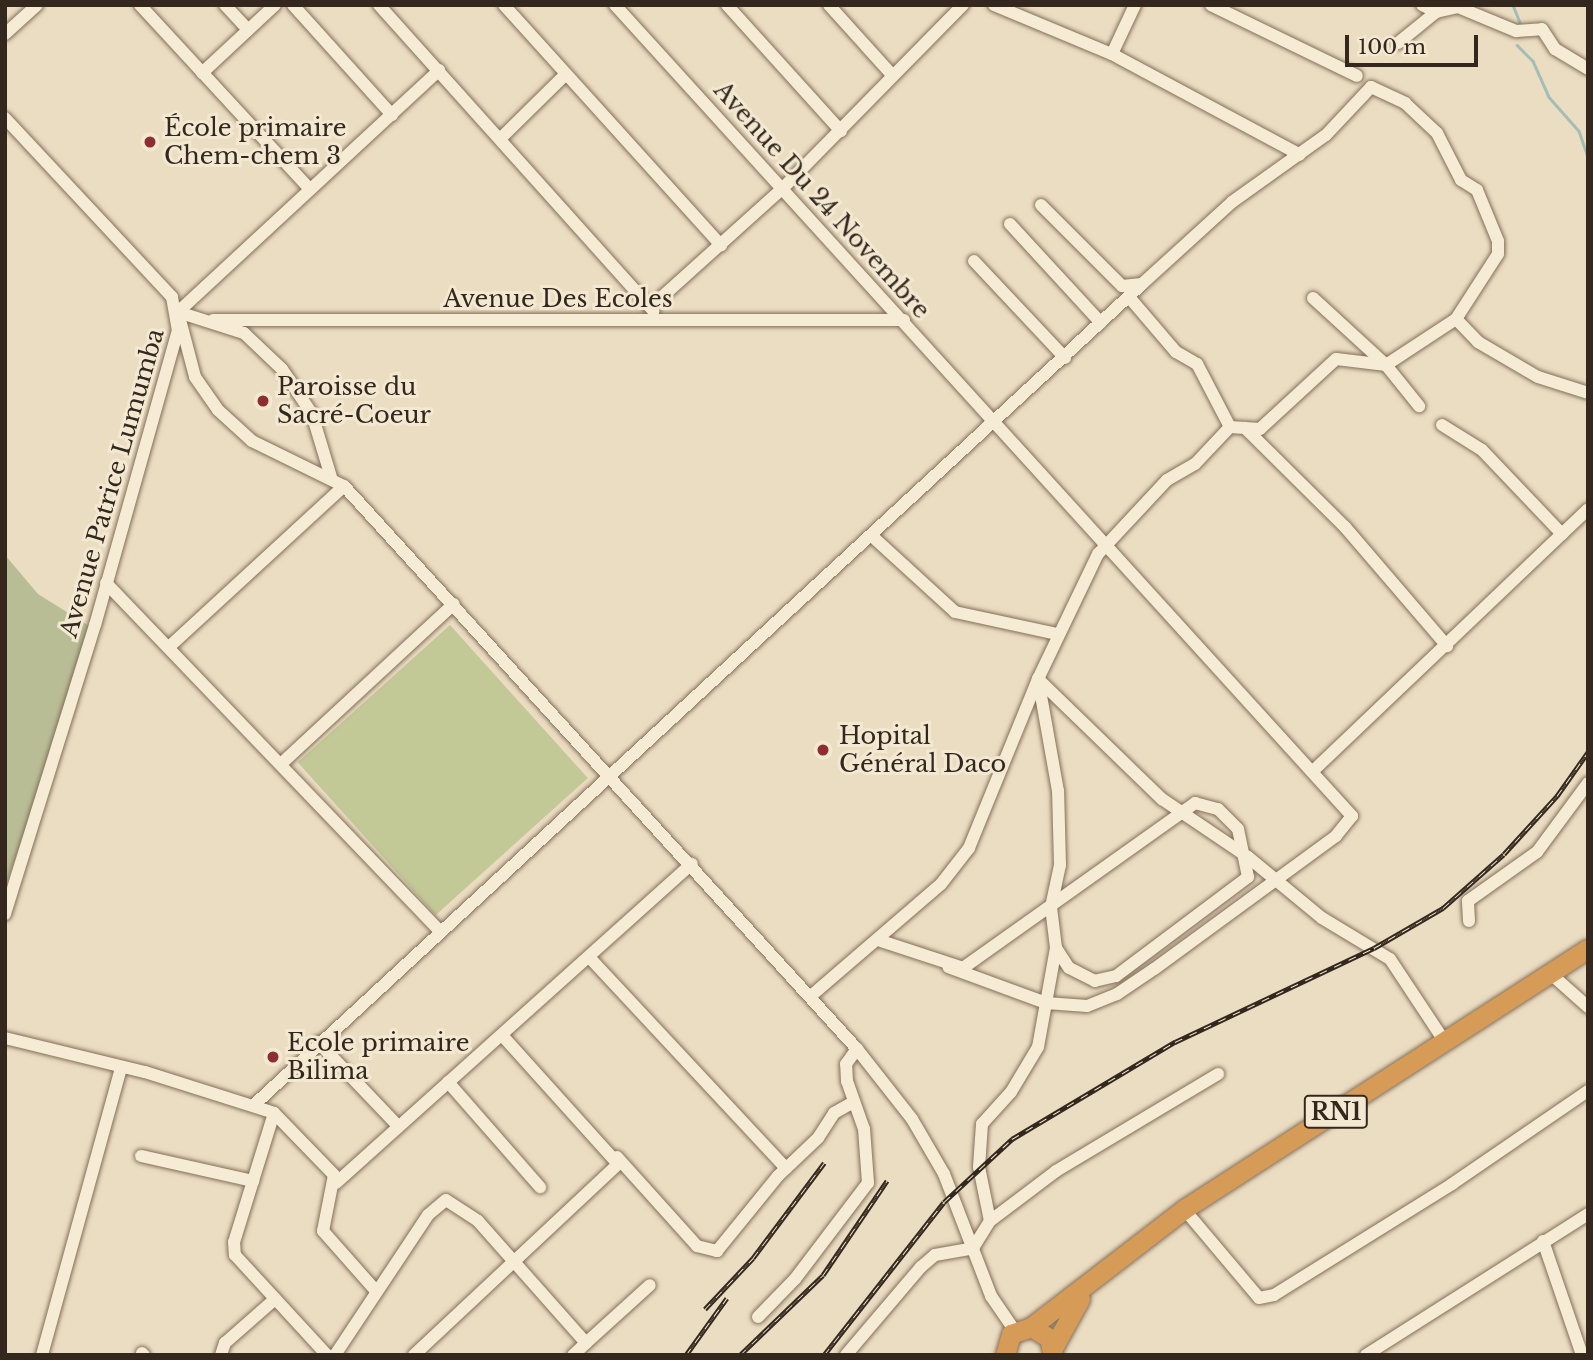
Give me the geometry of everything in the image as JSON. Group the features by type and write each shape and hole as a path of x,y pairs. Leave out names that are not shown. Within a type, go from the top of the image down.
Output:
{"highway":[{"name":"RN1","path":"1023,1329 1092,1285 1184,1209 1588,949"},
{"name":"RN1","path":"1053,1351 1061,1326 1092,1285"},
{"path":"1005,1355 1023,1329 1046,1333 1053,1351"}],"street":[{"path":"140,5 310,189"},
{"path":"225,5 248,30"},
{"path":"202,73 275,5"},
{"path":"293,5 392,116"},
{"path":"379,5 653,304 656,321"},
{"path":"504,5 721,245"},
{"name":"Avenue Du 24 Novembre","path":"615,5 999,422 1348,807 1352,822 1275,880"},
{"path":"727,5 841,131"},
{"path":"829,5 892,75"},
{"path":"653,304 783,188 963,5"},
{"path":"994,5 1112,54 1300,155"},
{"path":"1112,54 1135,5"},
{"path":"1211,5 1357,76"},
{"path":"1422,5 1436,12"},
{"path":"5,34 28,8"},
{"path":"1398,43 1436,12 1458,8 1516,31 1542,29 1555,49 1588,69"},
{"path":"178,312 439,70"},
{"path":"501,138 566,74"},
{"path":"255,1104 607,773 999,422 1142,284 1232,202 1300,155 1371,87 1405,103 1429,124 1461,180 1477,190 1498,242 1498,254 1456,319 1386,365 1336,359 1277,419 1260,429 1230,427 1106,542 1058,634 969,849 941,884 812,995"},
{"name":"Avenue Patrice Lumumba","path":"5,118 172,297 178,312 178,330 106,583 5,914"},
{"path":"1041,205 1122,286 1142,284"},
{"path":"1010,225 1101,323"},
{"path":"974,261 1065,358"},
{"path":"1129,297 1176,352 1196,364 1230,427"},
{"path":"1313,298 1386,365 1419,405"},
{"path":"178,312 213,320 244,333 304,395 331,477"},
{"path":"178,312 195,377 218,410 251,441 331,477 344,486 812,995 857,1049 912,1119 944,1174 992,1296 1023,1329"},
{"path":"1456,319 1478,342 1538,377 1588,393"},
{"name":"Avenue Des Ecoles","path":"213,320 904,320"},
{"path":"1442,425 1482,450 1562,534"},
{"path":"1245,428 1345,527 1447,646"},
{"path":"170,646 344,486"},
{"path":"1314,771 1588,509"},
{"path":"873,537 955,612 1058,634"},
{"path":"106,583 170,646 440,931"},
{"path":"282,763 454,604"},
{"path":"1038,679 1079,722 1182,812 1248,857 1322,918 1390,959 1446,1042"},
{"path":"990,1221 979,1167 982,1124 1011,1092 1038,1047 1056,948 1051,907 1060,865 1058,791 1038,679"},
{"path":"1469,921 1468,901 1537,852 1588,783"},
{"path":"948,967 963,968 977,961 1195,803 1218,809 1238,829 1248,857 1248,877 1116,976 1095,981 1069,968 1056,948"},
{"path":"376,1290 323,1231 337,1183 692,864"},
{"path":"878,940 1046,1003 1087,1006 1117,994 1275,880"},
{"path":"590,957 786,1168"},
{"path":"1551,974 1588,1007"},
{"path":"502,1035 697,1246 716,1251 786,1168 818,1138 834,1113 854,1102"},
{"path":"5,1038 255,1104 274,1113 328,1167 337,1183"},
{"path":"318,1042 399,1127"},
{"path":"758,1317 795,1279 868,1184 870,1160 846,1064 857,1049"},
{"path":"42,1355 121,1068"},
{"path":"846,1355 921,1267 935,1255 973,1248 990,1221 1056,1171 1218,1074"},
{"path":"448,1082 540,1186"},
{"path":"1184,1209 1259,1298 1274,1295 1452,1184 1588,1091"},
{"path":"274,1113 234,1242 235,1255 327,1355"},
{"path":"141,1156 253,1181"},
{"path":"414,1355 616,1172 616,1156"},
{"path":"335,1355 428,1215 446,1200 466,1210 586,1343"},
{"path":"1366,1355 1588,1213"},
{"path":"1543,1241 1582,1355"},
{"path":"573,1355 650,1285"},
{"path":"219,1353 275,1299"}],"green space":[{"path":"5,555 38,594 94,629 5,888"},
{"path":"450,625 588,778 435,915 298,762"}],"waterway":[{"path":"1513,5 1521,25"},
{"path":"1517,45 1533,61 1549,97 1579,131 1588,157"}],"railway":[{"path":"824,1355 944,1202 1012,1139 1175,1042 1374,948 1443,908 1504,854 1557,796 1588,752"},
{"path":"705,1309 753,1258 824,1163"},
{"path":"740,1355 823,1275 887,1181"},
{"path":"686,1355 727,1298"}],"place":[{"name":"École primaire Chem-chem 3","path":"150,142"},
{"name":"Paroisse du Sacré-Coeur","path":"263,401"},
{"name":"Hopital Général Daco","path":"823,750"},
{"name":"Ecole primaire Bilima","path":"273,1057"}]}
